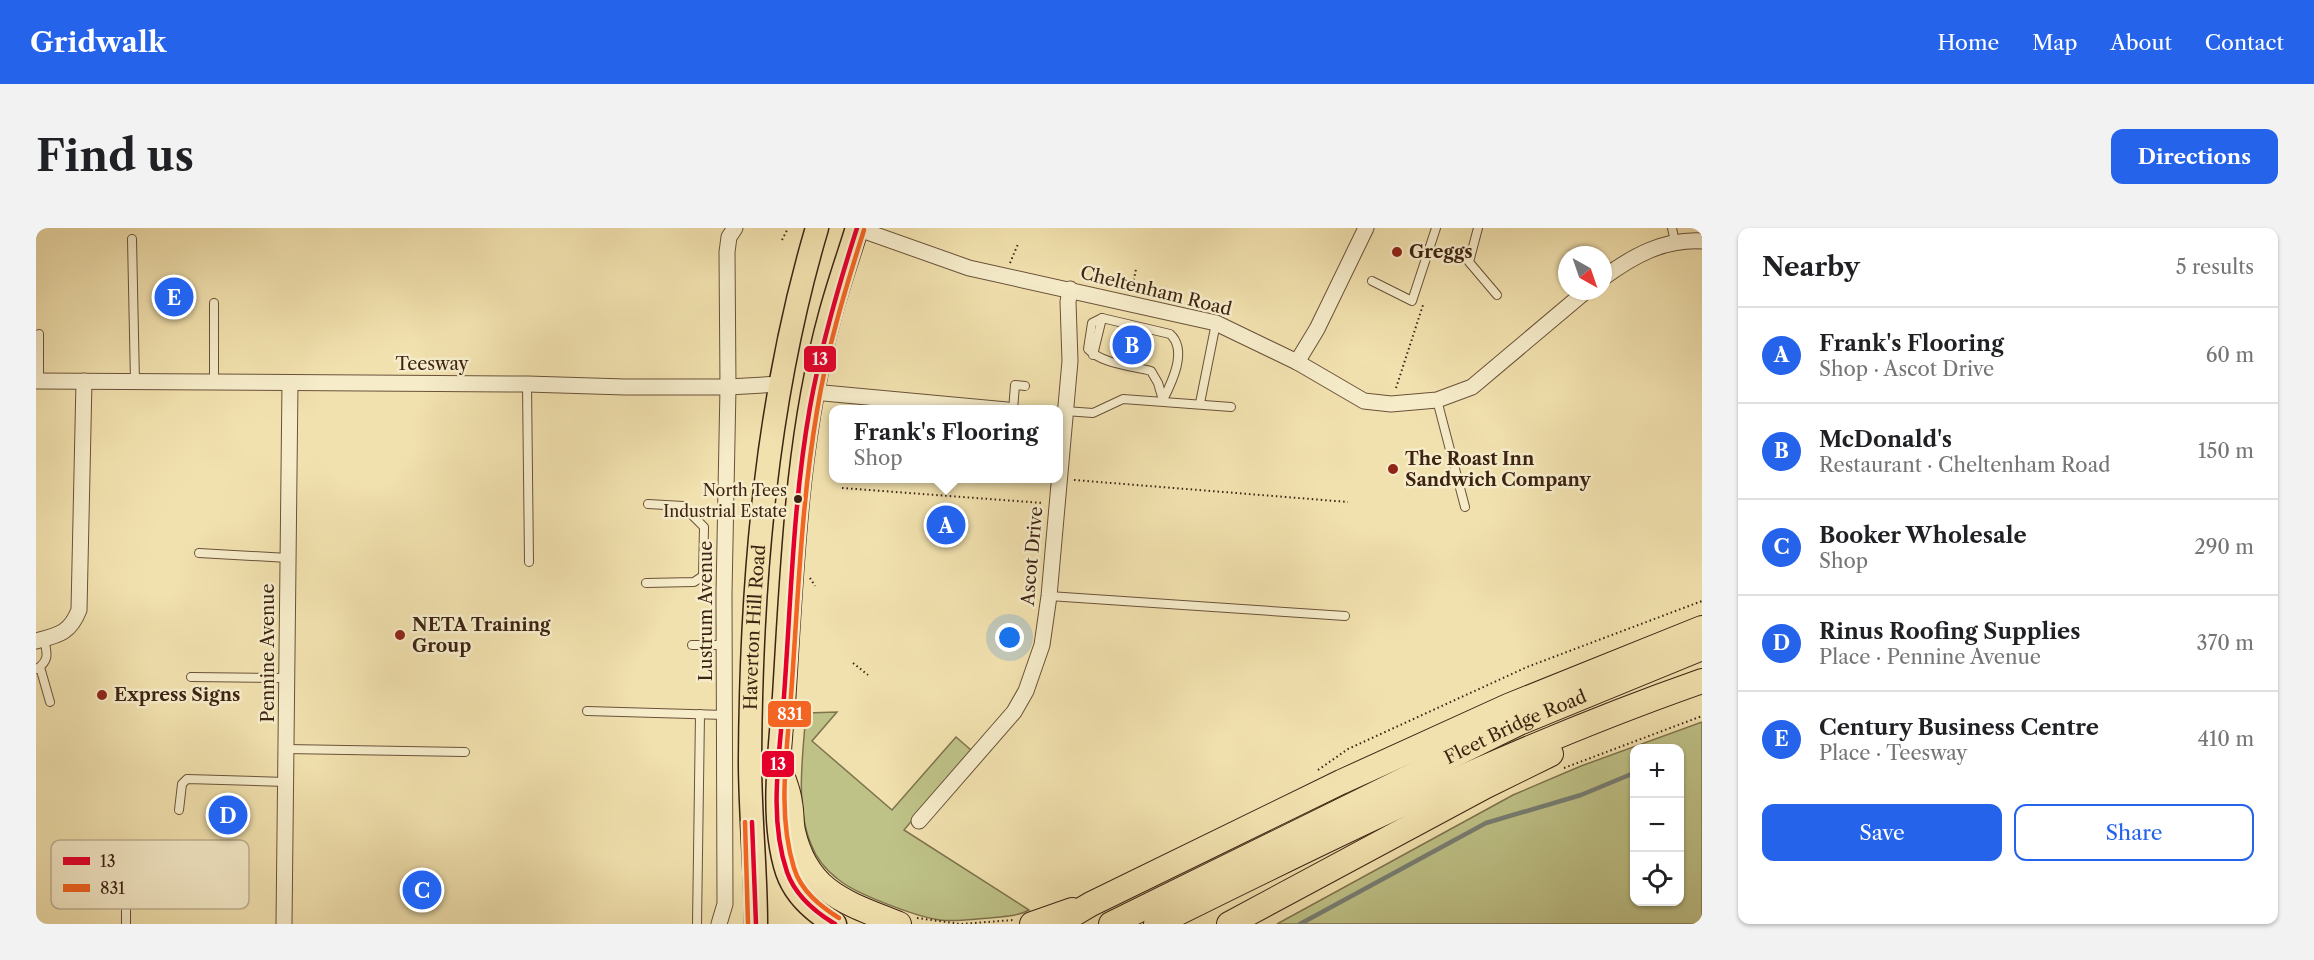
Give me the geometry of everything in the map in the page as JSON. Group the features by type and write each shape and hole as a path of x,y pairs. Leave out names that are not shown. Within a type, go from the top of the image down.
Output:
{"highway":[{"path":"1057,924 1091,903 1341,782 1508,706 1702,628"},
{"name":"Fleet Bridge Road","path":"1338,822 1519,723 1702,648"},
{"name":"Fleet Bridge Road","path":"1338,822 1702,681"},
{"path":"1229,924 1550,754 1702,698"},
{"path":"780,768 790,800 793,831 806,865 817,881 842,900 906,920"},
{"path":"1111,924 1338,822"},
{"path":"1156,924 1338,822"},
{"path":"1032,924 1091,903"}],"main road":[{"name":"Haverton Hill Road","path":"756,924 750,760 755,596 780,384 802,279 817,228"},
{"name":"Haverton Hill Road","path":"835,924 819,915 799,895 788,873 778,831 791,581 799,485 813,392 830,315 856,228"}],"street":[{"name":"Lustrum Avenue","path":"719,924 725,904 727,252 729,237 735,228"},
{"name":"Cheltenham Road","path":"856,228 969,268 1216,323 1297,362 1364,400 1391,404 1437,400 1472,387 1575,300"},
{"path":"1297,362 1317,329 1366,228"},
{"path":"1612,272 1673,235 1702,241"},
{"name":"Ascot Drive","path":"1063,405 1070,361 1068,302 1070,290"},
{"name":"Teesway","path":"38,381 728,387 780,384"},
{"path":"40,640 67,630 75,622 79,610 84,381"},
{"name":"Pennine Avenue","path":"284,924 290,383"},
{"path":"813,392 953,405"},
{"name":"Ascot Drive","path":"919,821 1014,712 1026,692 1042,645 1049,596 1059,483"}],"lane":[{"path":"1372,281 1412,301 1436,228"},
{"path":"1478,228 1469,262 1497,295"},
{"path":"132,239 135,381"},
{"path":"214,303 214,382"},
{"path":"1102,318 1170,334 1177,340 1179,350 1177,361 1163,400 1158,383 1151,371 1093,355 1088,349 1092,323 1102,318"},
{"path":"1200,403 1216,323"},
{"path":"38,381 39,334"},
{"path":"527,384 529,562"},
{"path":"1013,405 1015,385 1025,386"},
{"path":"1063,411 1093,413 1123,399 1163,400 1231,407"},
{"path":"1437,400 1465,507"},
{"path":"646,583 694,582 703,576 704,527 683,506 648,504"},
{"path":"200,554 288,558"},
{"path":"1049,596 1345,616"},
{"path":"40,640 48,657 38,668 50,702"},
{"path":"692,645 724,645"},
{"path":"191,677 287,678"},
{"path":"587,711 725,715"},
{"path":"698,924 700,714"},
{"path":"286,749 465,752"},
{"path":"179,810 182,784 187,779 286,782"}],"path":[{"path":"782,240 788,228"},
{"path":"1009,265 1018,244"},
{"path":"1132,289 1136,269"},
{"path":"1391,404 1423,305 1412,301"},
{"path":"1063,478 1348,502"},
{"path":"842,488 1057,504"},
{"path":"809,577 815,586"},
{"path":"853,663 868,675"},
{"path":"906,920 961,924"}],"green space":[{"path":"837,712 812,741 892,810 956,737 971,750 904,830 1029,910 1010,916 965,920 946,921 930,918 859,892 847,886 826,868 813,849 806,829 803,814 802,762 806,713"},
{"path":"1702,722 1702,924 1277,924 1513,795 1630,748 1630,906 1684,906 1684,744 1642,744"}],"waterway":[{"path":"1300,924 1486,823 1581,795 1630,775"}],"transit line":[{"name":"13","path":"835,924 806,902 795,888 787,872 778,829 777,784 793,552 804,443 814,384 825,339 857,228"},
{"name":"831","path":"839,918 812,897 797,876 786,826 785,783 801,553 812,446 831,342 864,230"},
{"name":"831","path":"745,822 748,924"},
{"name":"13","path":"752,822 756,924"}],"place":[{"name":"Greggs","path":"1397,252"},
{"name":"Century Business Centre","path":"174,297"},
{"name":"McDonald's","path":"1132,345"},
{"name":"The Roast Inn Sandwich Company","path":"1393,469"},
{"name":"North Tees Industrial Estate","path":"798,499"},
{"name":"Frank's Flooring","path":"946,525"},
{"name":"NETA Training Group","path":"400,635"},
{"name":"Express Signs","path":"102,695"},
{"name":"Rinus Roofing Supplies","path":"228,815"},
{"name":"Booker Wholesale","path":"422,890"}]}
